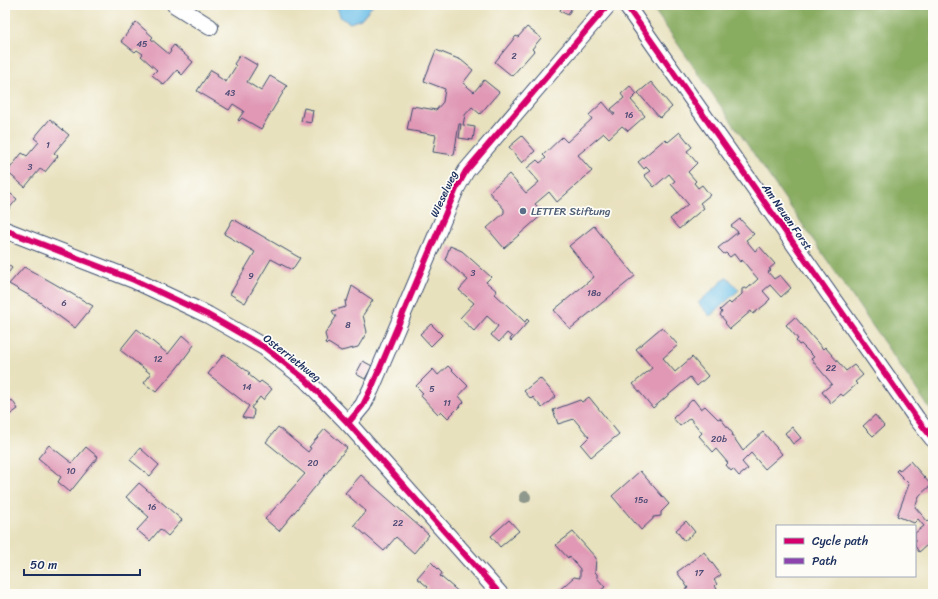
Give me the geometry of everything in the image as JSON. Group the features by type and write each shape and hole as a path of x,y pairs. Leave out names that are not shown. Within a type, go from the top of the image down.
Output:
{"street":[{"path":"175,5 210,27"},
{"name":"Wieselweg","path":"348,423 363,405 371,388 456,189 466,171 608,5"},
{"name":"Am Neuen Forst","path":"626,5 917,420 933,439"},
{"name":"Osterriethweg","path":"5,230 134,280 208,315 264,347 305,379 348,423 500,594"}],"green space":[{"path":"651,5 933,5 933,413 930,409"}],"water":[{"path":"336,5 373,5 361,19 350,23 341,18"},
{"path":"727,277 739,290 710,316 698,303"}],"building":[{"path":"562,5 573,5 568,15 560,11"},
{"path":"136,22 153,37 151,39 169,54 174,45 193,62 182,75 177,70 164,85 152,75 157,70 141,56 143,54 137,50 135,52 121,41"},
{"path":"527,27 541,38 532,49 534,51 512,76 495,62 516,36 518,37"},
{"path":"436,50 461,60 473,70 463,83 474,92 484,80 499,92 480,114 472,107 465,115 463,125 475,127 473,140 459,138 461,124 459,124 454,155 433,152 436,135 407,130 412,106 436,110 443,102 445,89 424,81"},
{"path":"240,55 257,65 247,82 261,91 270,76 287,86 261,129 242,118 239,121 238,120 244,111 233,104 229,110 197,91 211,70 218,74 217,76 226,82 236,66 234,64"},
{"path":"651,82 672,107 660,118 638,93"},
{"path":"630,86 637,94 631,100 645,116 628,131 622,126 609,138 604,133 578,155 592,171 557,202 549,192 535,204 544,213 504,248 487,228 504,213 504,209 489,192 509,174 526,193 539,182 527,168 537,160 540,163 546,158 543,155 562,137 567,142 592,119 589,115 603,102 614,115 615,114 611,109 624,98 621,94"},
{"path":"304,108 313,110 311,123 301,121"},
{"path":"50,119 69,135 54,153 58,156 45,172 40,169 25,187 7,172 22,153 27,156 39,142 34,138"},
{"path":"680,132 692,147 687,151 697,163 688,172 696,181 694,183 698,188 702,185 710,195 700,203 704,208 679,229 670,219 688,204 671,184 675,181 669,174 654,187 644,175 650,171 646,167 644,169 638,162 665,139 668,142"},
{"path":"522,136 535,151 522,163 509,147"},
{"path":"6,190 17,199 8,210 5,207"},
{"path":"233,219 300,258 292,270 271,259 245,303 230,294 255,252 224,234"},
{"path":"740,219 754,234 746,240 755,251 760,247 775,264 769,269 771,270 768,272 774,279 780,275 791,288 781,297 770,285 763,291 770,299 767,303 753,314 751,311 730,329 720,315 722,312 720,310 729,302 731,304 742,294 742,289 747,289 758,279 742,260 740,262 734,254 730,257 726,253 724,254 718,248 738,232 731,226"},
{"path":"594,226 635,276 570,329 554,310 594,277 569,246"},
{"path":"450,246 462,251 491,277 486,282 497,291 495,294 525,322 527,319 529,321 511,341 510,339 512,337 507,333 499,342 491,335 498,326 487,316 474,331 460,318 474,303 459,290 468,280 445,260"},
{"path":"5,262 12,268 5,277"},
{"path":"24,267 93,306 75,328 37,300 9,284"},
{"path":"352,286 373,300 363,315 367,332 358,347 341,351 328,343 326,345 325,342 327,341 325,334 336,317 332,311 346,307 345,301 347,301"},
{"path":"795,317 823,349 825,347 846,371 854,365 863,375 855,382 857,384 843,396 841,394 831,403 822,392 832,384 811,359 814,357 801,344 799,345 796,341 798,339 786,325"},
{"path":"431,324 442,335 431,346 420,334"},
{"path":"662,327 678,345 663,358 675,372 692,357 708,376 697,386 690,377 653,408 633,384 652,368 636,349"},
{"path":"137,329 168,354 183,335 194,345 177,368 156,392 144,383 151,374 120,350"},
{"path":"224,354 250,373 248,374 259,383 261,381 272,389 263,400 260,397 251,408 254,410 253,419 242,417 249,406 208,374"},
{"path":"363,361 372,366 365,379 356,374"},
{"path":"448,366 468,386 459,396 464,402 448,418 441,411 438,414 420,395 423,393 416,386 433,369 438,375"},
{"path":"540,378 556,396 542,408 533,397 531,399 524,391"},
{"path":"589,397 619,434 591,457 581,445 589,437 574,419 558,424 553,410 580,400 582,402"},
{"path":"693,399 701,409 705,406 718,419 720,418 733,434 732,435 743,451 763,432 782,454 765,469 751,453 742,462 748,469 739,476 733,469 731,471 726,465 728,463 716,449 713,452 699,436 702,433 690,418 680,426 673,418"},
{"path":"12,400 18,409 5,418 5,404"},
{"path":"875,415 884,426 873,436 863,426"},
{"path":"278,427 308,452 311,448 309,447 325,429 347,448 279,531 265,519 305,474 266,442"},
{"path":"792,427 801,438 793,444 785,433"},
{"path":"49,445 72,463 86,447 98,457 70,492 58,482 61,477 38,458"},
{"path":"140,448 159,465 150,476 130,460"},
{"path":"910,461 931,485 920,495 915,507 928,522 933,518 933,540 919,552 916,548 916,532 924,526 918,519 914,523 897,516 909,484 896,471 898,469 899,471"},
{"path":"640,471 669,504 661,512 661,516 653,517 653,519 641,530 612,496"},
{"path":"361,475 429,535 414,553 396,537 384,551 354,525 366,511 345,493"},
{"path":"139,483 182,520 168,536 160,529 150,541 137,530 149,517 126,497"},
{"path":"509,520 519,531 500,547 491,536"},
{"path":"686,521 695,532 684,541 676,530"},
{"path":"573,532 596,558 595,572 597,574 597,578 605,587 596,594 559,594 557,592 574,577 580,578 580,569 569,556 568,558 556,545"},
{"path":"704,552 721,575 714,580 717,584 715,586 720,594 680,594 688,588 677,572"},
{"path":"431,562 442,573 440,576 461,594 422,594 428,587 417,578"}],"marked path":[{"path":"929,5 933,12"}],"cycle path":[{"path":"348,423 363,405 371,389 456,189 466,171 608,5"},
{"path":"626,5 917,419 933,439"},
{"path":"5,230 134,280 208,315 264,347 305,379 348,423 500,594"}],"place":[{"name":"LETTER Stiftung","path":"523,211"}]}
